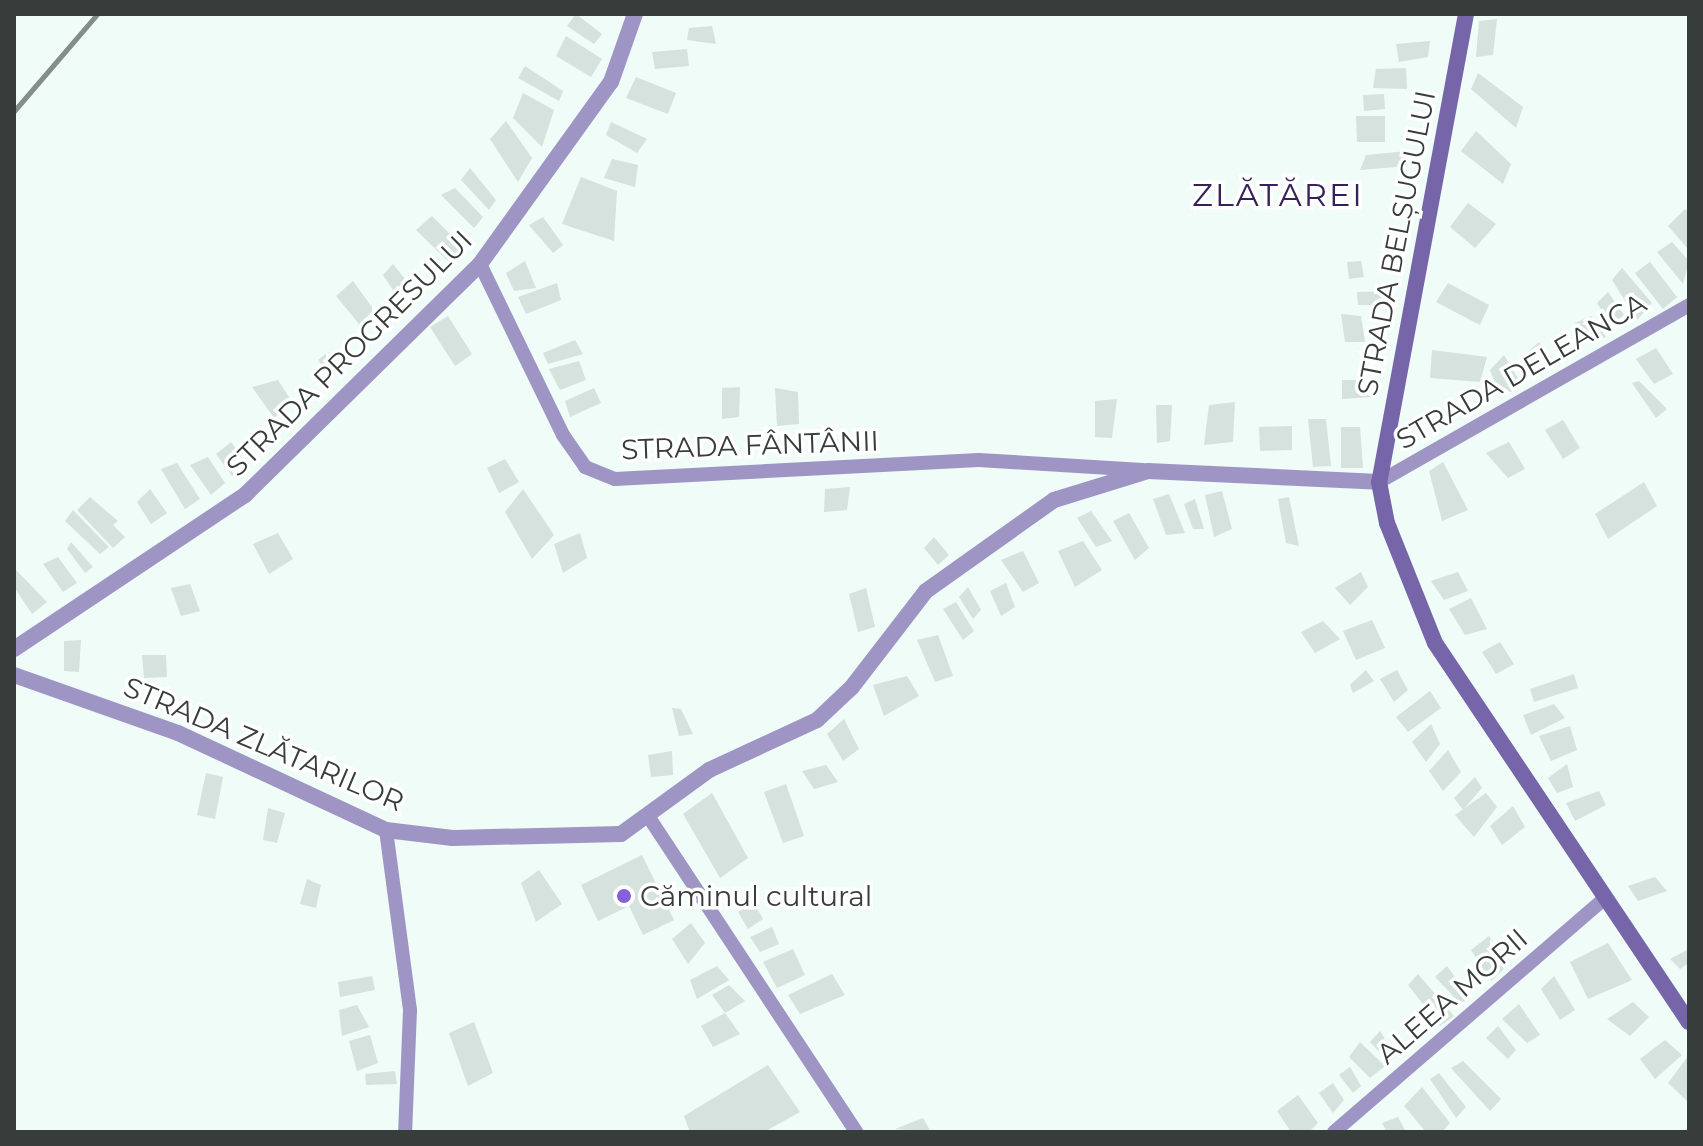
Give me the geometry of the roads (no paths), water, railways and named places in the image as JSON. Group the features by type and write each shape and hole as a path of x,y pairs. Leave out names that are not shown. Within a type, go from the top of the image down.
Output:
{"main road":[{"name":"STRADA BELȘUGULUI","path":"1379,482 1466,14"},
{"path":"1379,482 1404,576 1435,643 1603,900 1689,1022"}],"street":[{"name":"STRADA PROGRESULUI","path":"14,649 245,495 480,264 611,82 635,14"},
{"name":"STRADA FÂNTÂNII","path":"480,264 563,435 585,467 615,479 979,460 1148,471"},
{"name":"STRADA DELEANCA","path":"1379,482 1689,305"},
{"name":"STRADA ZLĂTARILOR","path":"14,675 178,733 386,830 584,837 621,834 650,819 709,770 817,720 852,687 926,591 984,543 1054,500 1148,471 1379,482"},
{"path":"650,819 856,1132"},
{"path":"386,830 410,1010 405,1132"},
{"name":"ALEEA MORII","path":"1334,1132 1603,900"}],"railway":[{"path":"14,111 97,14"}],"place":[{"name":"Căminul cultural","path":"624,896"}],"district":[{"name":"ZLĂTĂREI","path":"1278,195"}]}
